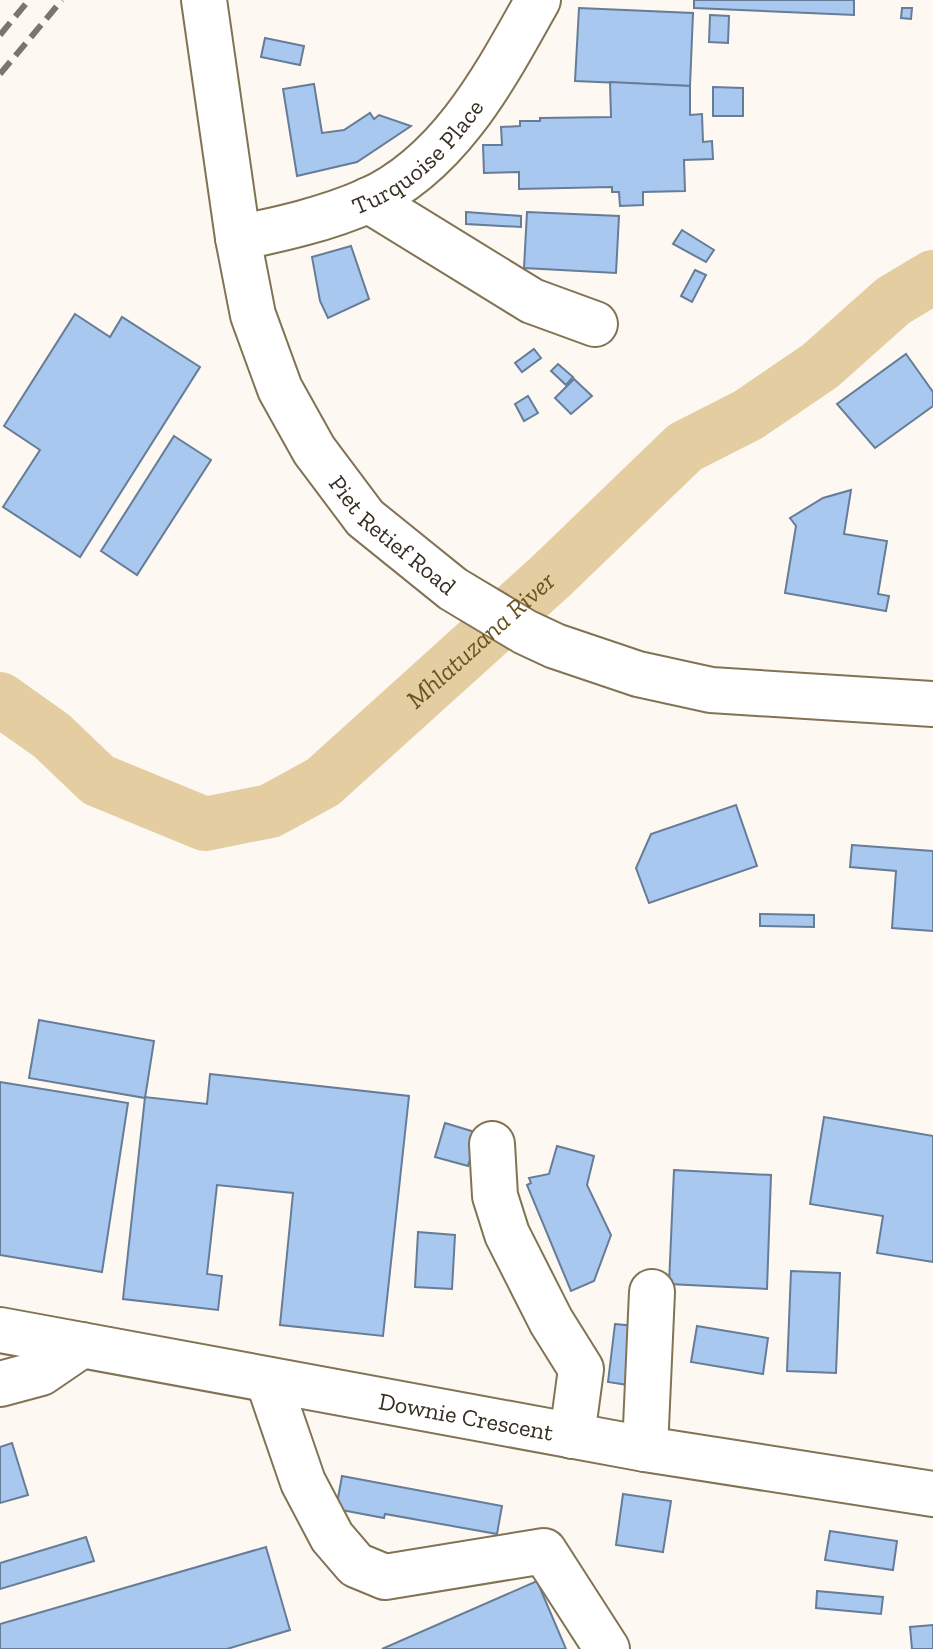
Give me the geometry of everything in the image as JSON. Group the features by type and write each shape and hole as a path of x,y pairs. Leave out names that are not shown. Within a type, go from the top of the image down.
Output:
{"street":[{"name":"Piet Retief Road","path":"204,0 238,238 253,315 280,389 341,490 365,518 453,589 555,646 638,674 711,690 933,704"},
{"name":"Turquoise Place","path":"238,238 280,229 368,200 424,163 457,130 538,0"},
{"path":"368,200 532,301 595,324"},
{"path":"492,1144 495,1196 507,1234 551,1321 581,1369 572,1436"},
{"path":"645,1449 652,1292"},
{"name":"Downie Crescent","path":"0,1330 645,1449 933,1494"},
{"path":"0,1384 41,1373 82,1345"},
{"path":"268,1380 303,1482 332,1537 356,1565 385,1577 544,1551 552,1568 566,1584 607,1649"}],"building":[{"path":"694,0 854,0 854,15 694,8"},
{"path":"579,8 693,13 690,86 575,81"},
{"path":"902,8 912,8 911,19 901,18"},
{"path":"710,15 729,16 728,43 709,42"},
{"path":"265,38 304,46 300,65 261,57"},
{"path":"610,82 690,86 690,115 702,114 703,142 712,141 713,159 684,160 685,191 643,192 643,205 620,206 619,192 612,192 612,187 519,189 519,172 484,173 483,145 502,145 501,127 520,126 520,121 540,121 540,118 611,117"},
{"path":"314,84 322,133 344,130 370,113 374,119 379,115 411,126 357,162 297,176 283,89"},
{"path":"713,87 743,88 743,116 713,116"},
{"path":"466,212 521,216 521,227 466,224"},
{"path":"527,212 619,216 616,273 524,268"},
{"path":"682,230 714,250 706,262 673,244"},
{"path":"351,246 369,299 328,318 320,301 312,257"},
{"path":"695,270 706,275 692,302 681,296"},
{"path":"75,314 110,337 122,317 200,367 80,557 3,507 40,450 4,426"},
{"path":"534,349 541,358 522,372 515,363"},
{"path":"906,354 933,392 933,406 875,448 837,404"},
{"path":"558,364 573,377 566,385 551,371"},
{"path":"574,379 592,396 571,414 555,398"},
{"path":"528,396 538,413 524,421 515,404"},
{"path":"174,436 211,460 137,575 101,551"},
{"path":"851,490 844,534 887,541 878,594 889,596 886,611 785,593 796,526 790,518 823,498"},
{"path":"736,805 757,866 649,903 636,868 651,834"},
{"path":"852,845 933,851 933,931 892,928 896,871 850,867"},
{"path":"760,914 814,915 814,927 760,926"},
{"path":"39,1020 154,1041 145,1098 29,1078"},
{"path":"210,1074 409,1096 383,1336 280,1325 293,1193 217,1185 207,1274 222,1276 218,1310 123,1299 145,1097 207,1104"},
{"path":"0,1082 128,1103 102,1272 0,1255"},
{"path":"824,1117 933,1136 933,1262 877,1253 883,1216 810,1204"},
{"path":"445,1123 478,1133 468,1166 435,1157"},
{"path":"557,1146 594,1156 587,1185 611,1235 594,1281 571,1291 527,1185 531,1183 529,1178 549,1174"},
{"path":"674,1170 771,1175 767,1289 669,1284"},
{"path":"418,1232 455,1235 452,1289 415,1287"},
{"path":"791,1271 840,1273 836,1373 787,1371"},
{"path":"615,1324 635,1326 628,1385 608,1382"},
{"path":"697,1326 768,1338 763,1374 691,1362"},
{"path":"12,1443 28,1495 0,1503 0,1447"},
{"path":"342,1476 502,1506 497,1534 385,1514 384,1518 336,1509"},
{"path":"623,1494 671,1501 663,1552 616,1545"},
{"path":"830,1531 897,1541 893,1570 825,1560"},
{"path":"86,1537 94,1561 0,1589 0,1563"},
{"path":"266,1547 290,1630 227,1649 0,1649 0,1624"},
{"path":"537,1581 566,1649 382,1649"},
{"path":"817,1591 883,1597 881,1614 816,1608"},
{"path":"933,1625 933,1649 912,1649 910,1627"}],"waterway":[{"name":"Mhlatuzana River","path":"0,699 52,736 98,780 205,824 270,811 323,782 550,577 685,447 748,415 820,366 893,301 933,277"}],"railway":[{"path":"0,35 29,0"},
{"path":"0,74 62,0"}]}
